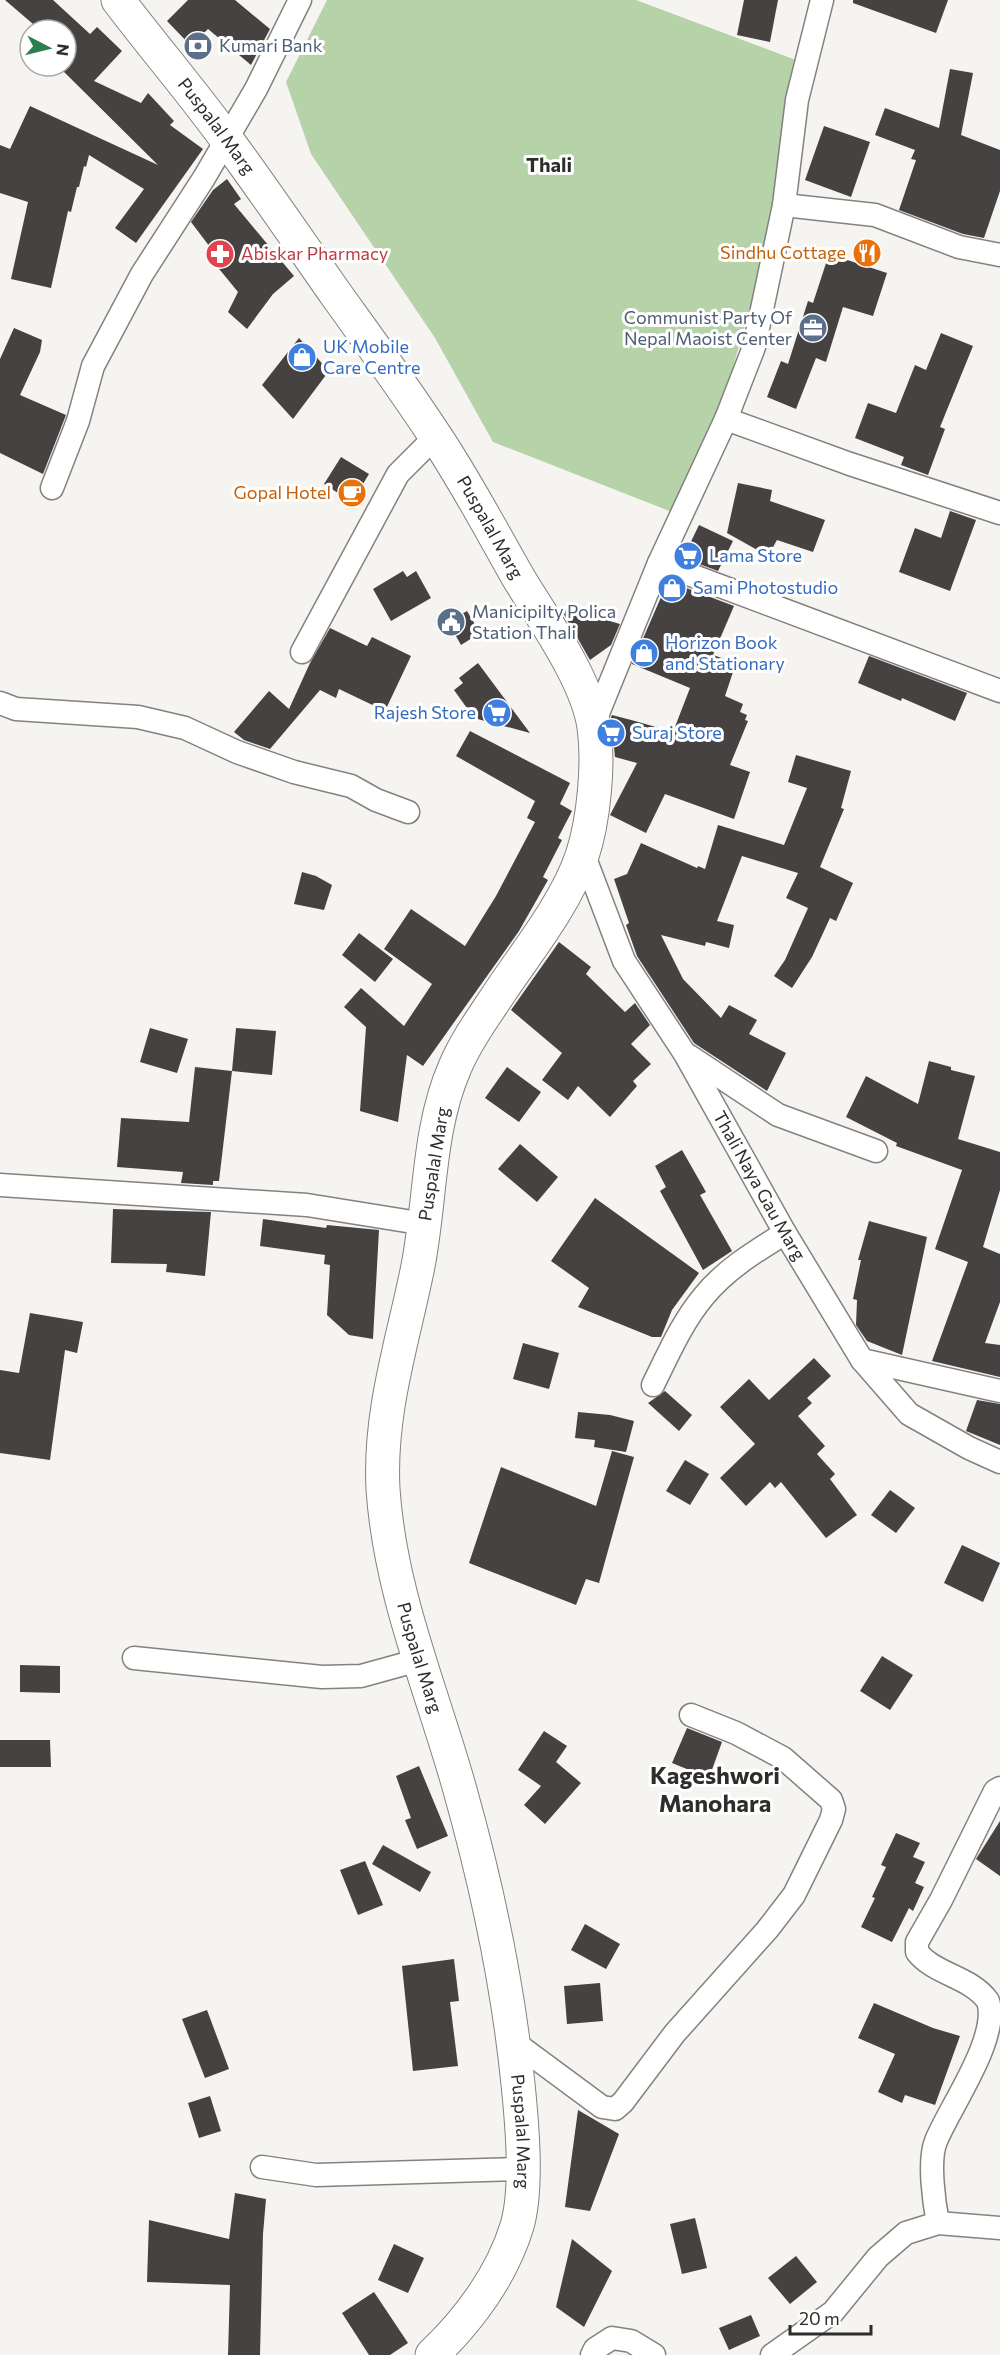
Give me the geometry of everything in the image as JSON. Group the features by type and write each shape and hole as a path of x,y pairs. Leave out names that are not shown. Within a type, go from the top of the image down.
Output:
{"main road":[{"name":"Puspalal Marg","path":"118,0 227,139 436,436 577,677 594,723 596,784 583,853 570,883 545,925 468,1041 454,1069 441,1106 417,1271 391,1378 384,1434 383,1481 388,1539 403,1607 463,1803 499,1951 514,2042 522,2123 519,2222 499,2270 445,2352"}],"street":[{"path":"52,488 78,421 93,366 142,274 256,89 300,0"},
{"path":"594,723 659,563 726,419 754,346 784,205 797,100 822,0"},
{"path":"784,205 875,215 959,248 1000,255"},
{"path":"726,419 850,464 1000,513"},
{"path":"302,652 398,474 436,436"},
{"path":"659,563 1000,691"},
{"path":"0,703 16,709 138,717 185,728 237,752 294,772 351,786 376,800 408,812"},
{"name":"Thali Naya Gau Marg","path":"583,853 624,961 685,1054 784,1233 862,1360 909,1414 969,1448 1000,1462"},
{"path":"685,1054 778,1115 876,1151"},
{"path":"0,1185 307,1205 425,1224"},
{"path":"653,1385 679,1333 704,1295 742,1260 784,1233"},
{"path":"862,1360 1000,1391"},
{"path":"134,1658 322,1677 361,1676 419,1660"},
{"path":"514,2042 602,2107 615,2109 623,2102 675,2032 767,1930 794,1895 831,1820 834,1809 831,1800 783,1758 736,1733 691,1715"},
{"path":"938,2223 932,2192 935,2142 969,2088 992,2036 994,2017 988,2001 968,1982 923,1960 917,1953 917,1942 941,1900 995,1791 1000,1788"},
{"path":"262,2167 316,2175 522,2169"},
{"path":"772,2355 834,2312 878,2257 906,2233 938,2223 1000,2228"},
{"path":"591,2355 595,2349 612,2338 631,2341 654,2355"}],"green space":[{"path":"327,0 636,0 809,65 770,236 723,403 672,512 493,442 435,338 311,154 286,82"}],"building":[{"path":"5,0 53,0 73,18 26,18"},
{"path":"188,0 235,0 270,29 251,65 208,29 191,46 167,21"},
{"path":"744,0 778,0 770,42 737,35"},
{"path":"853,0 948,0 936,33 853,3"},
{"path":"78,23 90,34 97,27 122,51 94,81 141,103 148,93 174,121 170,125 203,149 136,243 115,228 144,189 89,155 79,187 77,187 71,212 68,211 51,288 11,279 28,202 0,193 0,145 10,149 30,106 158,165 70,78 78,78"},
{"path":"950,69 973,73 961,135 1000,150 1000,191 984,238 963,234 899,210 916,160 911,159 915,150 875,135 885,108 939,128"},
{"path":"824,126 870,142 851,197 805,180"},
{"path":"227,179 241,199 234,204 294,276 273,294 247,329 228,312 238,292 211,259 216,255 191,222 213,190"},
{"path":"829,254 887,273 873,316 843,307 826,362 816,358 796,409 767,397 781,361 788,364 808,301 813,303"},
{"path":"14,328 42,340 40,352 20,395 66,415 43,474 0,453 0,359"},
{"path":"941,333 973,346 940,427 945,429 928,475 901,465 904,457 855,438 868,403 896,413 915,365 926,370"},
{"path":"299,338 329,371 293,419 262,385"},
{"path":"341,457 369,474 352,502 324,484"},
{"path":"738,483 772,490 770,501 825,520 813,552 777,540 768,556 727,533"},
{"path":"950,511 976,520 950,591 899,572 915,528 941,538"},
{"path":"699,525 733,541 718,571 683,558"},
{"path":"403,571 407,577 416,571 431,598 391,621 373,589"},
{"path":"668,581 734,606 713,655 736,663 725,696 743,704 740,712 747,715 745,720 748,721 730,765 750,772 734,819 665,794 646,833 610,815 637,763 615,757 611,717 612,715 673,732 690,688 632,664"},
{"path":"571,605 575,611 620,624 611,645 590,660 562,611"},
{"path":"467,611 480,633 461,645 448,622"},
{"path":"330,628 367,646 372,637 411,656 385,711 339,689 336,698 320,690 270,749 244,740 234,732 269,691 289,709 310,663"},
{"path":"869,656 967,693 955,721 902,698 901,701 858,683"},
{"path":"478,663 530,733 474,718 454,690 463,683 459,678"},
{"path":"470,731 570,783 560,804 572,811 558,838 562,840 543,877 548,880 519,931 423,1066 407,1055 398,1122 360,1111 366,1027 344,1007 361,988 404,1026 432,984 384,949 411,909 465,946 496,896 535,822 527,818 535,801 456,756"},
{"path":"796,755 851,771 841,808 844,809 820,867 853,883 836,921 830,918 812,957 792,988 774,976 785,960 808,908 786,898 798,873 742,856 717,921 734,925 729,948 706,942 705,946 661,935 683,979 721,1018 729,1005 757,1020 749,1034 786,1053 767,1091 694,1043 637,956 614,879 627,874 641,843 697,868 698,866 705,869 718,825 784,845 807,788 788,782"},
{"path":"302,872 316,876 332,885 324,910 294,904"},
{"path":"359,933 393,959 375,982 342,955"},
{"path":"559,942 591,967 586,974 625,1012 635,1003 650,1025 631,1044 651,1064 633,1081 637,1086 610,1117 578,1086 568,1100 542,1080 562,1053 511,1010"},
{"path":"150,1028 188,1039 177,1073 140,1062"},
{"path":"236,1028 276,1031 272,1075 232,1071"},
{"path":"929,1061 975,1076 958,1139 1000,1152 1000,1190 983,1247 1000,1254 1000,1302 985,1343 1000,1345 1000,1377 932,1361 968,1262 935,1249 962,1170 896,1146 897,1143 846,1117 866,1076 918,1104"},
{"path":"195,1067 232,1071 219,1181 213,1181 213,1185 181,1183 183,1172 117,1167 121,1118 189,1122"},
{"path":"507,1067 541,1092 519,1122 485,1098"},
{"path":"520,1144 558,1177 537,1202 498,1169"},
{"path":"682,1150 706,1192 700,1195 732,1251 703,1270 660,1191 666,1187 655,1166"},
{"path":"595,1198 699,1273 672,1310 661,1337 652,1337 578,1307 589,1288 551,1261"},
{"path":"113,1209 211,1212 205,1276 166,1272 167,1264 111,1263"},
{"path":"263,1219 326,1228 327,1225 379,1230 373,1339 349,1335 327,1315 330,1265 324,1264 325,1255 260,1246"},
{"path":"869,1221 927,1237 902,1355 867,1341 856,1325 857,1300 853,1299 861,1260 858,1260"},
{"path":"30,1313 83,1322 77,1353 65,1350 50,1460 0,1453 0,1370 19,1373"},
{"path":"523,1343 559,1353 549,1389 513,1379"},
{"path":"814,1358 831,1376 807,1398 812,1403 798,1416 825,1446 817,1454 835,1474 830,1479 857,1515 826,1538 781,1482 775,1488 770,1482 746,1506 720,1478 755,1444 720,1407 749,1379 769,1400"},
{"path":"665,1391 692,1415 679,1431 648,1403"},
{"path":"977,1400 1000,1404 1000,1445 966,1431"},
{"path":"578,1412 610,1415 634,1421 626,1452 594,1447 595,1440 575,1438"},
{"path":"612,1451 634,1457 599,1583 586,1579 576,1605 469,1563 501,1467 596,1506"},
{"path":"685,1460 709,1474 690,1505 666,1491"},
{"path":"890,1490 915,1508 896,1533 871,1515"},
{"path":"962,1545 1000,1563 983,1602 944,1583"},
{"path":"882,1656 913,1675 890,1710 860,1691"},
{"path":"20,1665 60,1666 60,1693 20,1692"},
{"path":"687,1728 722,1742 709,1778 672,1763"},
{"path":"544,1731 567,1746 556,1762 581,1783 545,1824 524,1805 541,1786 518,1770"},
{"path":"0,1740 50,1740 51,1767 0,1767"},
{"path":"419,1766 448,1836 417,1849 405,1820 411,1818 396,1776"},
{"path":"1000,1821 1000,1876 976,1859"},
{"path":"896,1833 920,1843 913,1857 925,1862 915,1883 924,1887 913,1911 909,1908 892,1942 861,1927 875,1898 872,1897 886,1867 881,1865"},
{"path":"383,1845 431,1872 420,1892 372,1864"},
{"path":"365,1861 383,1905 358,1915 340,1870"},
{"path":"585,1924 620,1944 606,1969 571,1950"},
{"path":"454,1959 459,2001 450,2002 458,2066 413,2071 402,1966"},
{"path":"600,1983 603,2021 567,2024 564,1986"},
{"path":"874,2003 933,2028 960,2036 935,2105 905,2095 902,2103 878,2092 895,2054 858,2038"},
{"path":"207,2010 229,2069 205,2078 182,2019"},
{"path":"210,2096 221,2131 199,2138 188,2103"},
{"path":"578,2110 619,2134 590,2211 565,2207"},
{"path":"235,2193 266,2199 260,2355 228,2355 230,2285 147,2282 149,2220 229,2239"},
{"path":"695,2218 707,2268 682,2274 670,2224"},
{"path":"572,2239 612,2271 584,2327 556,2307"},
{"path":"394,2244 424,2258 408,2293 378,2280"},
{"path":"796,2256 817,2282 790,2304 768,2278"},
{"path":"374,2292 408,2343 390,2355 369,2355 342,2313"},
{"path":"751,2315 760,2336 729,2350 719,2328"}],"place":[{"name":"Kumari Bank","path":"198,46"},
{"name":"Sindhu Cottage","path":"867,253"},
{"name":"Abiskar Pharmacy","path":"220,254"},
{"name":"Communist Party Of Nepal Maoist Center","path":"813,328"},
{"name":"UK Mobile Care Centre","path":"302,357"},
{"name":"Gopal Hotel","path":"352,493"},
{"name":"Lama Store","path":"688,556"},
{"name":"Sami Photostudio","path":"672,588"},
{"name":"Manicipilty Polica Station Thali","path":"451,622"},
{"name":"Horizon Book and Stationary","path":"644,653"},
{"name":"Rajesh Store","path":"497,713"},
{"name":"Suraj Store","path":"611,733"}],"district":[{"name":"Thali","path":"549,165"},
{"name":"Kageshwori Manohara","path":"715,1790"}]}
